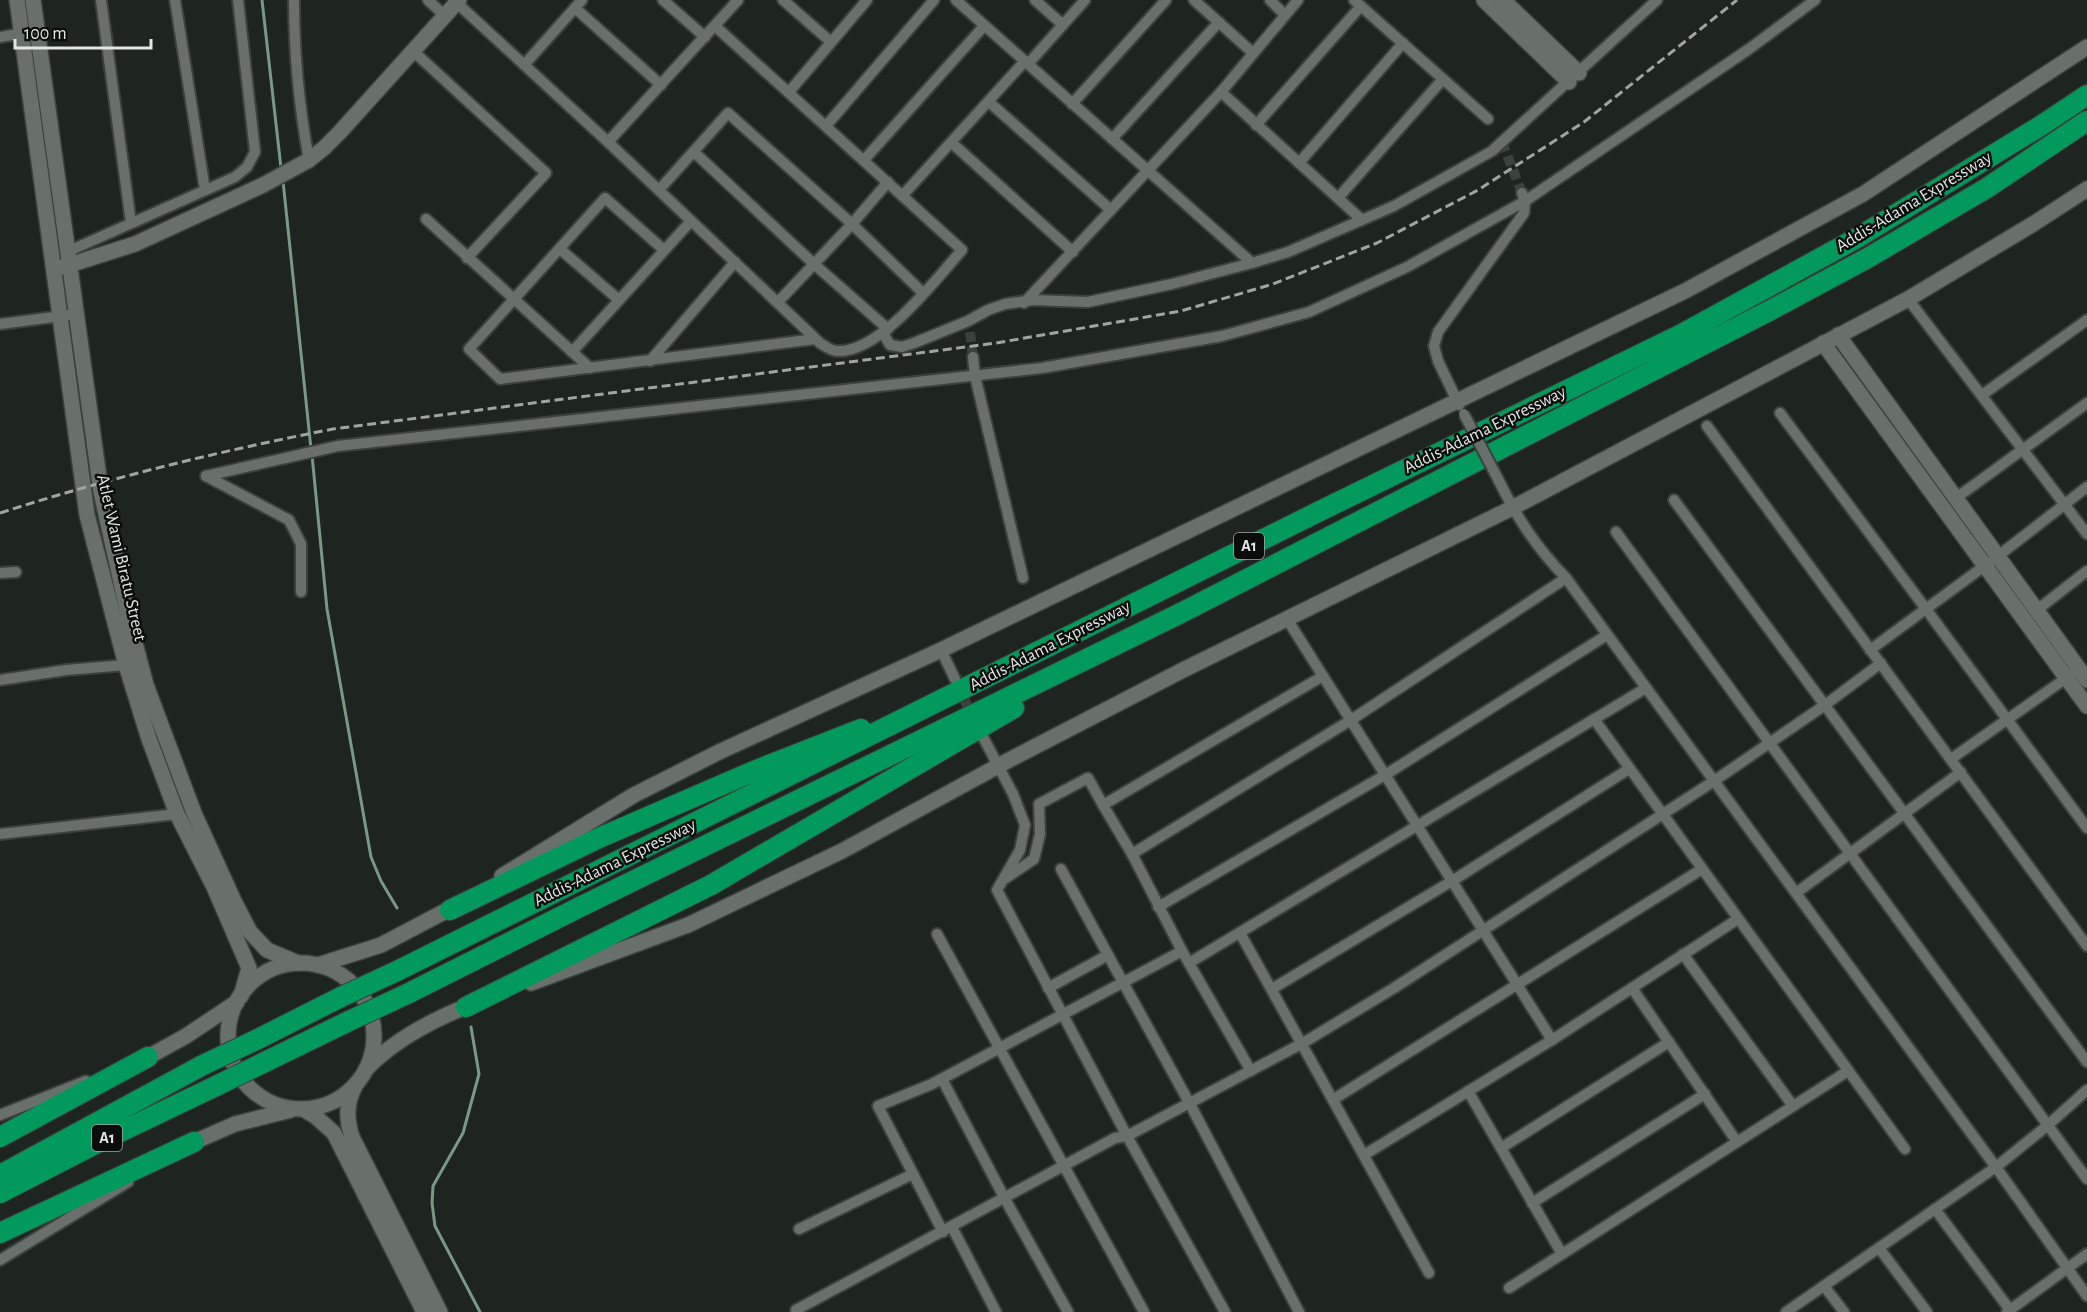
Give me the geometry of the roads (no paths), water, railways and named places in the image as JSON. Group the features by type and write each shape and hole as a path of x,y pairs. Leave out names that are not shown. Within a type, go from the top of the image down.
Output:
{"highway":[{"name":"Addis-Adama Expressway","path":"0,1174 203,1065 1682,334 1857,238 2087,95"},
{"name":"Addis-Adama Expressway","path":"0,1193 95,1144 407,994 1121,642 1749,321 1846,269 1987,188 2087,121"},
{"path":"466,1007 711,885 958,741 1121,642"},
{"path":"450,910 599,838 723,784 980,681"},
{"path":"0,1137 148,1057"},
{"path":"0,1233 194,1142"}],"street":[{"name":"Atlet Wami Biratu Street","path":"17,0 29,32 53,270 87,515 126,665 159,764 177,814 220,885 249,968 239,999"},
{"path":"33,0 29,32 70,258 101,492 146,685 220,885 250,932 267,950 298,963"},
{"path":"100,0 131,223"},
{"path":"176,0 205,190"},
{"path":"53,270 131,223 235,177 247,167 255,152 238,0"},
{"path":"294,0 294,44 299,110 309,160"},
{"path":"428,0 445,16"},
{"path":"663,0 705,37"},
{"path":"608,142 738,0"},
{"path":"783,0 831,42"},
{"path":"789,92 867,0"},
{"path":"826,126 934,0"},
{"path":"956,0 1252,263"},
{"path":"1035,0 1063,25"},
{"path":"903,195 1085,0"},
{"path":"1072,104 1166,0"},
{"path":"1194,0 1253,53"},
{"path":"1269,0 1284,14"},
{"path":"1023,303 1221,92 1298,0"},
{"path":"1484,0 1574,77"},
{"path":"1503,0 1574,77"},
{"path":"301,592 301,544 289,520 207,476 338,446 1042,368 1222,336 1309,312 1407,267 1523,197 1749,49 1815,0"},
{"path":"70,258 135,244 309,160 340,132 458,1 815,339 834,351 850,350 868,342 886,331 962,250 715,26"},
{"path":"694,152 886,331 890,345 902,347 969,326 996,307 1033,300 1088,302 1172,284 1252,263 1288,252 1395,206 1492,152 1574,77 1650,2"},
{"path":"1256,125 1358,3 1488,119"},
{"path":"524,65 578,4 661,85"},
{"path":"1112,139 1219,22"},
{"path":"864,160 984,26"},
{"path":"0,37 29,32"},
{"path":"1299,163 1403,43"},
{"path":"318,965 381,945 450,910 634,795 719,752 1460,408 1685,291 1863,194 2087,47"},
{"path":"413,51 546,173 467,258"},
{"path":"1338,198 1443,79"},
{"path":"1221,92 1362,220"},
{"path":"989,102 1111,210"},
{"path":"659,190 728,113 852,225 923,293"},
{"path":"952,143 1073,252"},
{"path":"778,302 852,225 888,182"},
{"path":"440,1312 352,1137 347,1109 349,1098 366,1069 398,1040 466,1007 688,925 842,851 1183,670 1512,508 1908,299 2087,189"},
{"path":"1523,197 1524,213 1438,332 1434,346 1438,362 1460,408 1512,508 1543,554 1566,578 2087,1296"},
{"path":"664,250 605,198 469,349 500,379 815,339"},
{"path":"426,219 590,368"},
{"path":"572,352 691,221"},
{"path":"560,249 619,300"},
{"path":"650,361 735,262"},
{"path":"1908,299 2087,534"},
{"path":"0,324 77,314"},
{"path":"1982,395 2087,320"},
{"path":"1838,335 1956,498 1991,561 2037,610 2078,675 2087,706"},
{"path":"1823,343 2078,675"},
{"path":"973,357 975,376 1023,578"},
{"path":"1956,498 2087,403"},
{"path":"1780,413 2087,828"},
{"path":"1707,426 2087,945"},
{"path":"1870,650 2087,487"},
{"path":"1674,500 2087,1062"},
{"path":"1616,532 2087,1179"},
{"path":"2037,610 2087,571"},
{"path":"0,573 16,572"},
{"path":"1132,854 1351,720 1566,578"},
{"path":"1287,619 1552,1040"},
{"path":"1158,907 1385,775 1607,635"},
{"path":"941,650 955,679"},
{"path":"796,1310 1115,1138 1127,1136 1303,1043 1484,931 1714,781 1826,705 1881,663"},
{"path":"0,680 66,670 126,665"},
{"path":"1951,759 2078,675"},
{"path":"1104,804 1323,676"},
{"path":"1189,963 1646,688"},
{"path":"1594,719 1905,1149"},
{"path":"983,737 1013,794 1025,825 1020,850 997,890 1127,1136 1225,1312"},
{"path":"159,764 175,761"},
{"path":"1272,989 1629,769"},
{"path":"1796,893 1961,772"},
{"path":"1003,879 1034,859 1040,834 1039,804 1088,778 1132,854 1182,951 1251,1071"},
{"path":"0,834 177,814"},
{"path":"1060,869 1190,1104 1299,1312"},
{"path":"1334,1099 1701,869"},
{"path":"1364,1155 1552,1040 1738,919"},
{"path":"1240,933 1429,1273"},
{"path":"937,934 1144,1312"},
{"path":"996,1312 913,1174 878,1106 942,1079 1182,951"},
{"path":"1683,954 1793,1106"},
{"path":"1048,987 1108,955"},
{"path":"0,1115 148,1057 186,1036 239,999 256,979 269,971 298,963 318,965 337,973 353,985 365,1001 372,1020 374,1040 366,1069"},
{"path":"1632,988 1737,1142"},
{"path":"239,999 230,1022 228,1043 233,1064 238,1073 259,1096 278,1106 300,1109 315,1116 334,1133 424,1312"},
{"path":"1501,1148 1669,1042"},
{"path":"1509,1288 1848,1071"},
{"path":"942,1079 1068,1312"},
{"path":"0,1260 194,1142 235,1124 300,1109 319,1107 345,1094 356,1084"},
{"path":"1786,1312 1995,1167 2048,1125 2087,1090"},
{"path":"1468,1091 1562,1254"},
{"path":"1532,1203 1705,1094"},
{"path":"799,1229 913,1174"},
{"path":"1935,1209 2009,1311 2087,1254"},
{"path":"1879,1248 1927,1312"},
{"path":"1824,1286 1844,1312"}],"waterway":[{"path":"262,0 281,168"},
{"path":"283,181 311,449"},
{"path":"312,455 327,609 371,857 381,881 397,908"},
{"path":"471,1027 479,1074 463,1133 433,1186 432,1203 435,1226 480,1312"}],"tunnel":[{"path":"1502,142 1522,193"},
{"path":"970,332 973,357"},
{"path":"958,686 973,718"}],"railway":[{"path":"0,513 165,466 333,429 996,343 1181,311 1273,284 1377,243 1478,190 1584,122 1737,0"}]}
